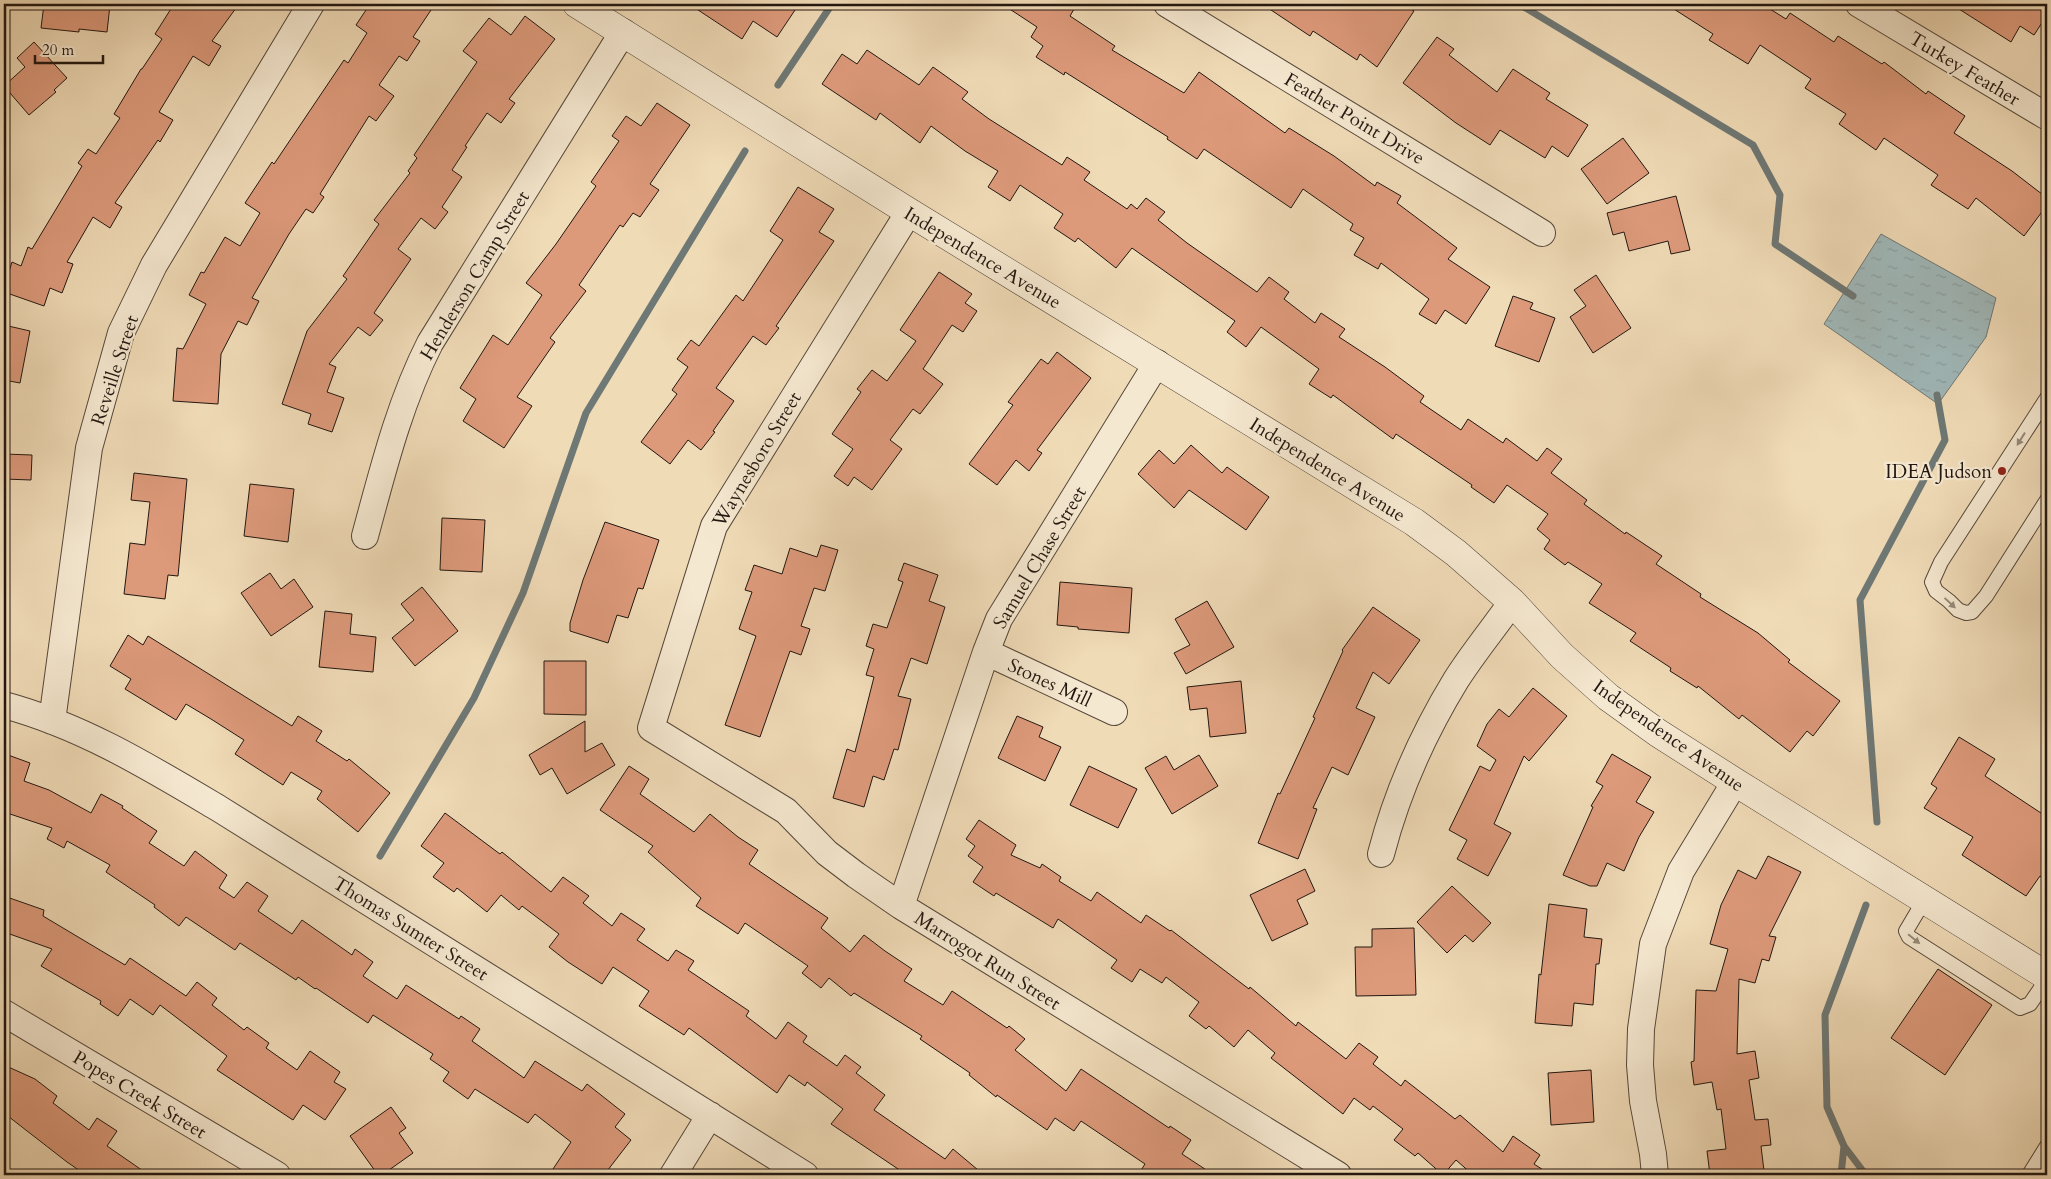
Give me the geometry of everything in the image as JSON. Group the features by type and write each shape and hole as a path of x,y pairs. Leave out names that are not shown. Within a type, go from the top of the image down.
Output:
{"street":[{"name":"Reveille Street","path":"52,721 89,448 121,333 154,265 311,4"},
{"name":"Independence Avenue","path":"577,4 909,212 1414,522 1456,553 1512,602 1562,656 1608,697 1658,733 2047,977"},
{"name":"Feather Point Drive","path":"1168,4 1542,233"},
{"name":"Turkey Feather","path":"1859,4 2046,115"},
{"name":"Henderson Camp Street","path":"365,536 400,411 414,374 430,343 623,32"},
{"name":"Waynesboro Street","path":"651,728 714,526 909,212"},
{"name":"Samuel Chase Street","path":"901,906 998,619 1157,363"},
{"path":"1381,854 1391,814 1421,745 1457,679 1512,602"},
{"name":"Stones Mill","path":"986,652 1114,712"},
{"name":"Thomas Sumter Street","path":"4,705 29,712 93,737 130,756 218,808 805,1175"},
{"name":"Marrogot Run Street","path":"651,728 786,811 826,853 901,906 1338,1175"},
{"path":"1654,1175 1654,1154 1643,1101 1640,1065 1641,1029 1653,944 1681,871 1735,782"},
{"name":"Popes Creek Street","path":"4,1013 277,1175"},
{"path":"673,1175 710,1115"}],"lane":[{"path":"2047,398 1941,562 1932,582 1936,591 1958,610 1966,613 1972,612 1986,596 2047,500"},
{"path":"1925,900 1906,931 1909,937 2020,1008 2030,1004 2047,977"},
{"path":"2029,1175 2047,1146"}],"water":[{"path":"1881,234 1996,298 1986,337 1938,404 1824,324"}],"building":[{"path":"44,4 110,5 107,32 79,29 79,32 41,28"},
{"path":"174,4 239,4 212,41 221,46 209,66 193,56 159,112 173,120 160,142 158,140 115,203 122,207 110,228 93,217 67,262 73,264 62,293 50,288 44,306 4,292 12,262 21,266 28,247 32,249 82,166 78,163 88,149 96,154 120,118 114,114 141,69 162,39 155,34"},
{"path":"370,4 435,4 413,37 420,41 407,61 399,56 379,85 394,96 376,121 369,116 320,194 324,197 313,213 306,209 289,234 252,298 259,301 247,325 238,321 221,354 218,404 173,401 177,348 183,349 206,304 189,295 201,272 204,273 225,237 240,246 260,213 245,203 272,162 274,164 344,60 348,63 367,33 356,25"},
{"path":"689,4 799,4 777,37 753,21 742,39"},
{"path":"1002,4 1077,4 1070,16 1115,46 1112,50 1184,93 1199,72 1285,133 1289,128 1334,156 1375,186 1377,182 1401,196 1397,203 1457,248 1448,259 1490,287 1466,324 1445,310 1436,324 1419,314 1429,299 1381,263 1378,269 1354,255 1364,238 1350,230 1353,224 1303,189 1291,208 1204,149 1197,159 1167,139 1168,137 1065,72 1064,75 1036,57 1043,46 1031,37 1037,27"},
{"path":"1262,4 1402,4 1414,11 1377,67 1360,54 1357,60 1313,31 1310,36"},
{"path":"1666,4 1762,4 1786,19 1790,13 1834,42 1838,36 1882,64 1884,62 1926,94 1928,91 1965,116 1954,133 2012,171 2047,198 2047,205 2024,236 1976,198 1968,209 1931,185 1938,175 1884,138 1876,150 1839,124 1846,114 1805,88 1811,79 1760,45 1748,64 1709,40 1713,34"},
{"path":"1951,4 2033,4 2047,13 2047,15 2034,35 2020,26 2011,42"},
{"path":"525,16 555,39 509,99 515,103 501,123 487,113 465,146 467,147 452,170 462,177 442,207 448,212 435,229 421,218 398,249 411,259 374,313 383,320 370,336 358,327 329,364 336,367 327,392 344,398 332,432 308,424 311,414 282,404 307,331 347,279 343,276 379,224 374,220 410,173 408,171 417,158 414,155 477,62 463,51 489,18 511,35"},
{"path":"1437,37 1454,49 1449,55 1497,92 1513,69 1550,93 1546,99 1588,125 1568,157 1552,146 1545,158 1500,130 1490,145 1456,123 1403,83"},
{"path":"34,42 67,78 54,90 56,92 29,115 4,86 25,67 17,58"},
{"path":"867,50 919,85 933,67 968,92 962,99 989,119 1062,165 1067,157 1090,172 1084,180 1127,209 1131,204 1137,209 1146,198 1165,212 1158,220 1187,243 1257,292 1269,277 1289,292 1284,299 1315,323 1321,313 1345,329 1339,337 1385,367 1424,396 1420,402 1461,430 1468,419 1503,443 1506,438 1537,461 1547,448 1562,459 1551,473 1587,500 1584,504 1625,534 1626,532 1662,556 1656,564 1701,594 1700,597 1758,633 1790,660 1788,662 1840,701 1813,736 1807,731 1790,752 1742,715 1739,719 1698,686 1697,688 1670,671 1671,668 1630,641 1636,633 1589,603 1602,584 1568,562 1565,565 1544,549 1550,540 1537,529 1548,514 1507,485 1494,503 1471,487 1472,485 1396,434 1393,439 1333,395 1331,398 1309,384 1319,369 1261,327 1246,347 1227,332 1235,321 1132,248 1116,268 1078,238 1075,242 1054,228 1063,214 1020,185 1010,201 988,187 998,171 965,151 931,126 920,143 880,113 876,120 822,84 842,54 857,64"},
{"path":"657,103 690,125 650,184 659,190 640,217 633,213 623,227 620,225 579,285 586,291 550,338 555,342 517,397 532,406 504,448 463,421 476,399 460,388 493,335 508,345 542,295 526,283 556,244 596,186 591,182 619,141 612,136 626,116 641,126"},
{"path":"1623,138 1649,173 1607,204 1581,169"},
{"path":"798,187 834,209 819,232 834,241 776,326 779,328 766,345 753,336 716,388 734,401 713,431 715,432 701,450 688,440 670,464 641,442 677,394 672,390 688,367 677,359 691,340 699,346 736,295 743,301 783,240 770,231"},
{"path":"1676,196 1690,250 1671,254 1668,241 1629,251 1624,232 1613,235 1607,213"},
{"path":"939,272 972,294 965,303 977,311 963,332 952,325 923,369 943,384 920,414 913,409 890,440 902,449 872,490 854,477 848,486 834,476 853,449 832,434 861,392 857,389 872,370 887,381 916,341 900,330"},
{"path":"1596,275 1631,328 1593,353 1570,317 1586,306 1574,290"},
{"path":"1513,296 1533,303 1530,309 1555,318 1539,362 1495,346"},
{"path":"4,325 30,331 20,383 4,380"},
{"path":"1057,352 1091,378 1037,450 1042,453 1029,471 1016,460 997,485 969,464 1013,405 1008,402 1041,359 1048,364"},
{"path":"1191,445 1222,473 1227,467 1269,497 1246,530 1189,490 1174,508 1138,474 1159,450 1174,464"},
{"path":"4,454 32,455 31,480 4,479"},
{"path":"134,473 187,479 178,576 168,575 165,599 124,594 130,543 145,545 150,502 131,500"},
{"path":"250,484 294,489 288,542 244,536"},
{"path":"442,518 485,520 482,572 440,570"},
{"path":"605,522 659,540 643,589 638,588 628,618 617,615 608,643 570,631 570,623 583,580"},
{"path":"821,545 838,550 825,591 814,588 801,626 810,629 801,655 790,651 760,737 725,725 756,636 739,629 752,592 745,590 754,565 782,574 790,548 817,557"},
{"path":"904,563 938,575 929,601 945,607 927,664 911,658 898,696 911,699 898,750 894,749 884,780 873,776 864,807 833,798 847,749 855,752 874,677 866,675 874,649 866,646 873,624 887,628 903,582 898,580"},
{"path":"270,573 281,589 294,579 313,607 271,636 241,593"},
{"path":"1060,582 1132,588 1129,633 1078,629 1078,627 1057,625"},
{"path":"422,587 458,631 415,666 392,638 414,620 401,604"},
{"path":"1207,601 1234,647 1186,674 1174,653 1190,645 1175,619"},
{"path":"1373,607 1420,640 1389,684 1373,672 1356,708 1375,717 1348,775 1332,767 1313,808 1317,809 1298,859 1258,843 1278,793 1280,794 1315,718 1313,717 1342,650"},
{"path":"325,611 352,614 350,634 376,637 373,672 319,667"},
{"path":"128,635 143,645 148,636 292,726 298,716 322,731 316,741 347,761 349,759 390,793 358,832 317,799 322,791 291,772 283,785 235,754 244,740 211,719 186,704 176,720 125,689 131,679 110,666"},
{"path":"544,661 586,661 586,715 544,714"},
{"path":"1241,681 1246,733 1210,737 1207,708 1190,710 1187,687"},
{"path":"1533,688 1567,716 1529,761 1524,756 1494,824 1511,833 1488,876 1457,859 1467,840 1449,830 1480,766 1490,771 1496,760 1477,746 1487,724 1499,709 1509,717"},
{"path":"1017,716 1043,727 1039,737 1061,747 1045,781 998,758"},
{"path":"585,721 585,752 602,743 615,765 567,794 552,768 540,775 529,755"},
{"path":"1959,737 1995,759 1985,776 2047,817 2047,881 2040,876 2026,896 1962,855 1973,837 1924,808 1937,788 1931,784"},
{"path":"1612,754 1651,777 1636,802 1654,812 1639,837 1624,871 1607,863 1597,886 1590,886 1563,875 1593,807 1591,806 1603,786 1596,782"},
{"path":"8,755 30,763 24,781 49,790 91,813 101,794 123,806 122,808 157,831 149,843 184,866 195,851 227,875 219,888 234,898 247,882 268,896 258,911 292,934 302,920 352,955 355,949 373,962 363,976 397,999 406,985 459,1019 461,1016 480,1029 472,1041 524,1078 535,1061 582,1091 587,1084 625,1114 615,1127 631,1140 604,1175 549,1175 571,1142 535,1114 528,1123 475,1089 468,1099 443,1081 449,1072 430,1059 433,1054 373,1015 368,1023 316,988 298,977 296,980 240,943 235,950 186,917 179,926 154,907 155,905 106,872 110,865 67,841 64,848 47,839 52,828 4,812 4,767"},
{"path":"1199,755 1218,786 1172,814 1145,768 1166,756 1174,770"},
{"path":"629,766 649,779 640,794 694,832 710,814 738,837 758,850 749,864 828,918 821,928 850,952 864,935 912,969 904,981 943,1005 952,991 1007,1028 1009,1026 1025,1039 1015,1050 1066,1091 1081,1069 1169,1128 1170,1126 1191,1140 1182,1154 1214,1175 1138,1175 1145,1164 1081,1121 1074,1131 1055,1118 1047,1130 997,1095 996,1097 969,1075 970,1073 920,1039 922,1036 854,993 851,996 829,978 821,988 802,973 808,966 745,923 738,934 696,906 701,898 648,852 653,846 600,810"},
{"path":"1089,766 1137,789 1118,828 1070,805"},
{"path":"445,813 500,854 502,852 551,892 563,877 589,896 583,903 612,926 621,913 645,929 637,940 668,961 676,950 694,961 688,970 749,1011 746,1016 776,1039 788,1022 807,1036 803,1042 837,1066 845,1055 861,1067 856,1073 885,1095 874,1110 945,1159 953,1149 984,1175 907,1175 831,1124 843,1109 807,1082 805,1086 789,1075 777,1093 689,1028 684,1035 639,1006 649,991 613,967 602,984 568,962 549,947 559,934 522,906 519,910 501,895 487,912 457,888 454,892 433,877 444,863 421,846"},
{"path":"979,820 1016,845 1011,855 1040,868 1042,864 1061,877 1059,881 1091,901 1097,892 1141,923 1146,915 1171,930 1249,989 1250,987 1296,1026 1298,1022 1346,1059 1359,1043 1378,1057 1373,1064 1401,1086 1405,1080 1455,1119 1460,1115 1503,1152 1513,1136 1540,1155 1534,1164 1551,1175 1473,1175 1456,1160 1443,1175 1418,1153 1415,1156 1394,1140 1403,1129 1373,1106 1370,1110 1354,1098 1343,1114 1271,1058 1275,1053 1248,1030 1234,1047 1209,1026 1206,1029 1189,1016 1199,1002 1166,977 1162,983 1140,969 1132,982 1111,968 1117,960 1058,919 1053,928 996,893 994,896 973,882 983,867 968,856 975,846 966,839"},
{"path":"1768,856 1801,872 1769,936 1776,937 1769,961 1762,959 1755,983 1739,979 1737,1054 1755,1051 1759,1078 1749,1080 1755,1120 1768,1119 1771,1145 1761,1146 1764,1171 1710,1175 1707,1151 1726,1149 1721,1109 1717,1110 1712,1082 1694,1085 1691,1062 1694,1061 1696,990 1716,991 1728,949 1710,944 1721,905 1738,870 1756,879"},
{"path":"1305,869 1315,891 1297,900 1308,924 1272,941 1250,895"},
{"path":"1452,886 1491,923 1473,942 1465,935 1447,953 1417,922"},
{"path":"4,896 44,910 43,916 125,965 130,958 186,996 197,982 217,998 212,1005 244,1030 247,1027 269,1043 266,1048 297,1070 310,1051 340,1072 334,1082 346,1089 325,1120 303,1105 293,1120 217,1070 227,1056 160,1005 153,1015 130,999 118,1016 100,1004 101,1001 41,966 52,949 4,932"},
{"path":"1549,904 1587,909 1584,937 1602,939 1599,964 1596,964 1593,1005 1574,1003 1572,1026 1535,1023 1539,974 1541,975"},
{"path":"1414,928 1416,995 1356,996 1355,947 1372,947 1372,929"},
{"path":"1938,969 1992,1005 1945,1075 1891,1038"},
{"path":"4,1065 35,1079 57,1096 53,1103 89,1130 97,1118 117,1131 107,1146 149,1175 86,1175 67,1162 4,1113"},
{"path":"1591,1070 1594,1122 1551,1125 1548,1073"},
{"path":"391,1107 406,1128 399,1133 413,1153 382,1175 378,1175 350,1136"}],"waterway":[{"path":"778,85 832,4"},
{"path":"1519,4 1753,145 1780,195 1775,244 1853,296"},
{"path":"380,856 474,698 523,593 586,413 745,151"},
{"path":"1877,822 1860,600 1945,440 1937,395"},
{"path":"1841,1175 1844,1146 1827,1107 1825,1015 1866,905"},
{"path":"1844,1146 1866,1175"}],"place":[{"name":"IDEA Judson","path":"2002,471"}]}
